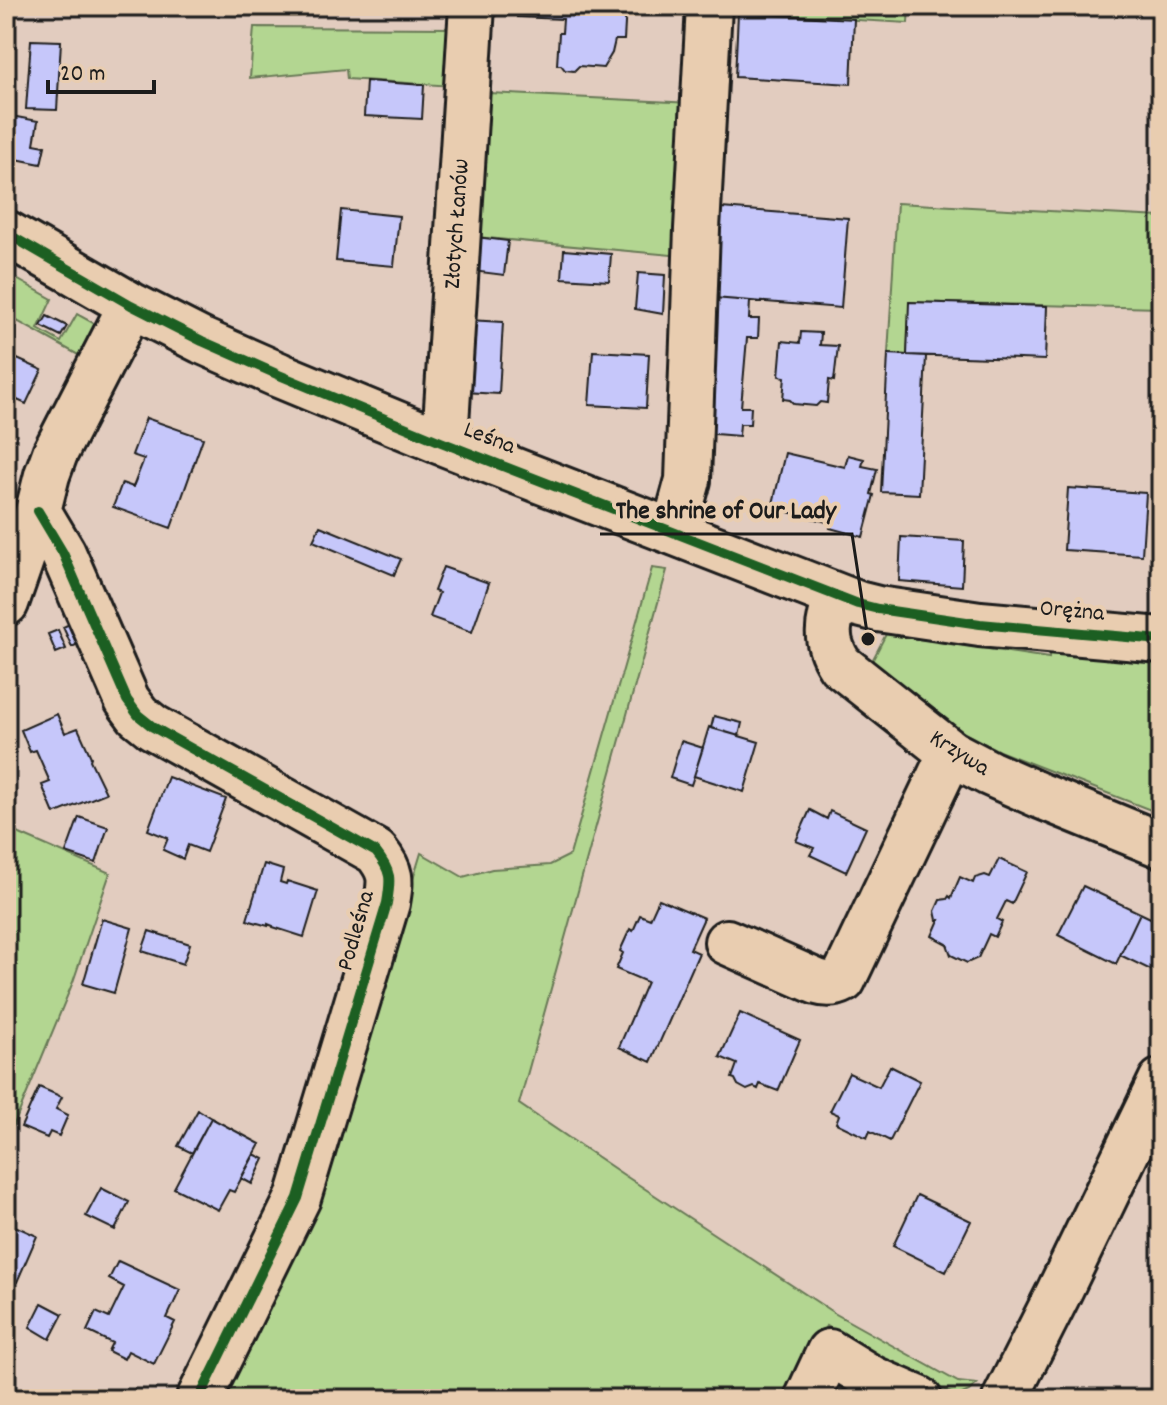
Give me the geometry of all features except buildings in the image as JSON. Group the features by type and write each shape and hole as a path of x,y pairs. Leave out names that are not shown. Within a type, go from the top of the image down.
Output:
{"street":[{"name":"Złotych Łanów","path":"441,442 446,424 472,6"},
{"path":"671,531 688,480 709,6"},
{"name":"Leśna","path":"6,233 131,305 202,341 441,442 837,596 878,609 980,624"},
{"path":"6,603 55,453 131,305"},
{"name":"Podleśna","path":"38,511 63,553 127,700 138,715 153,727 376,852 392,878 298,1198 199,1399"},
{"name":"Krzywa","path":"837,596 829,620 828,642 840,665 951,753 1002,779 1161,845"},
{"name":"Orężna","path":"980,624 1161,640"},
{"path":"727,942 817,982 827,985 843,980 951,753"},
{"path":"1005,1399 1161,1081"},
{"path":"807,1399 829,1352 873,1379 919,1399"}],"green space":[{"path":"725,6 909,6 908,23 738,13 725,15"},
{"path":"254,27 457,28 453,86 347,79 346,69 250,78"},
{"path":"489,93 692,103 682,256 476,237"},
{"path":"897,203 1161,217 1161,308 910,302 907,355 888,354"},
{"path":"6,273 52,299 38,329 61,342 77,314 97,325 82,357 6,315"},
{"path":"652,568 667,570 519,1104 834,1313 958,1382 977,1384 958,1396 898,1370 826,1326 790,1399 217,1399 355,1071 421,853 463,877 492,869 550,865 570,855"},
{"path":"886,634 1049,658 1049,647 1161,657 1161,814 999,751 949,725 871,663"},
{"path":"6,828 110,873 73,982 6,1144"}],"cycle path":[{"path":"6,233 131,305 279,375 441,442 858,604 980,624 1161,640"},
{"path":"38,511 63,553 127,700 138,715 153,727 376,852 389,876 387,903 298,1198 199,1399"}],"place":[{"name":"The shrine of Our Lady","path":"868,639"}]}
